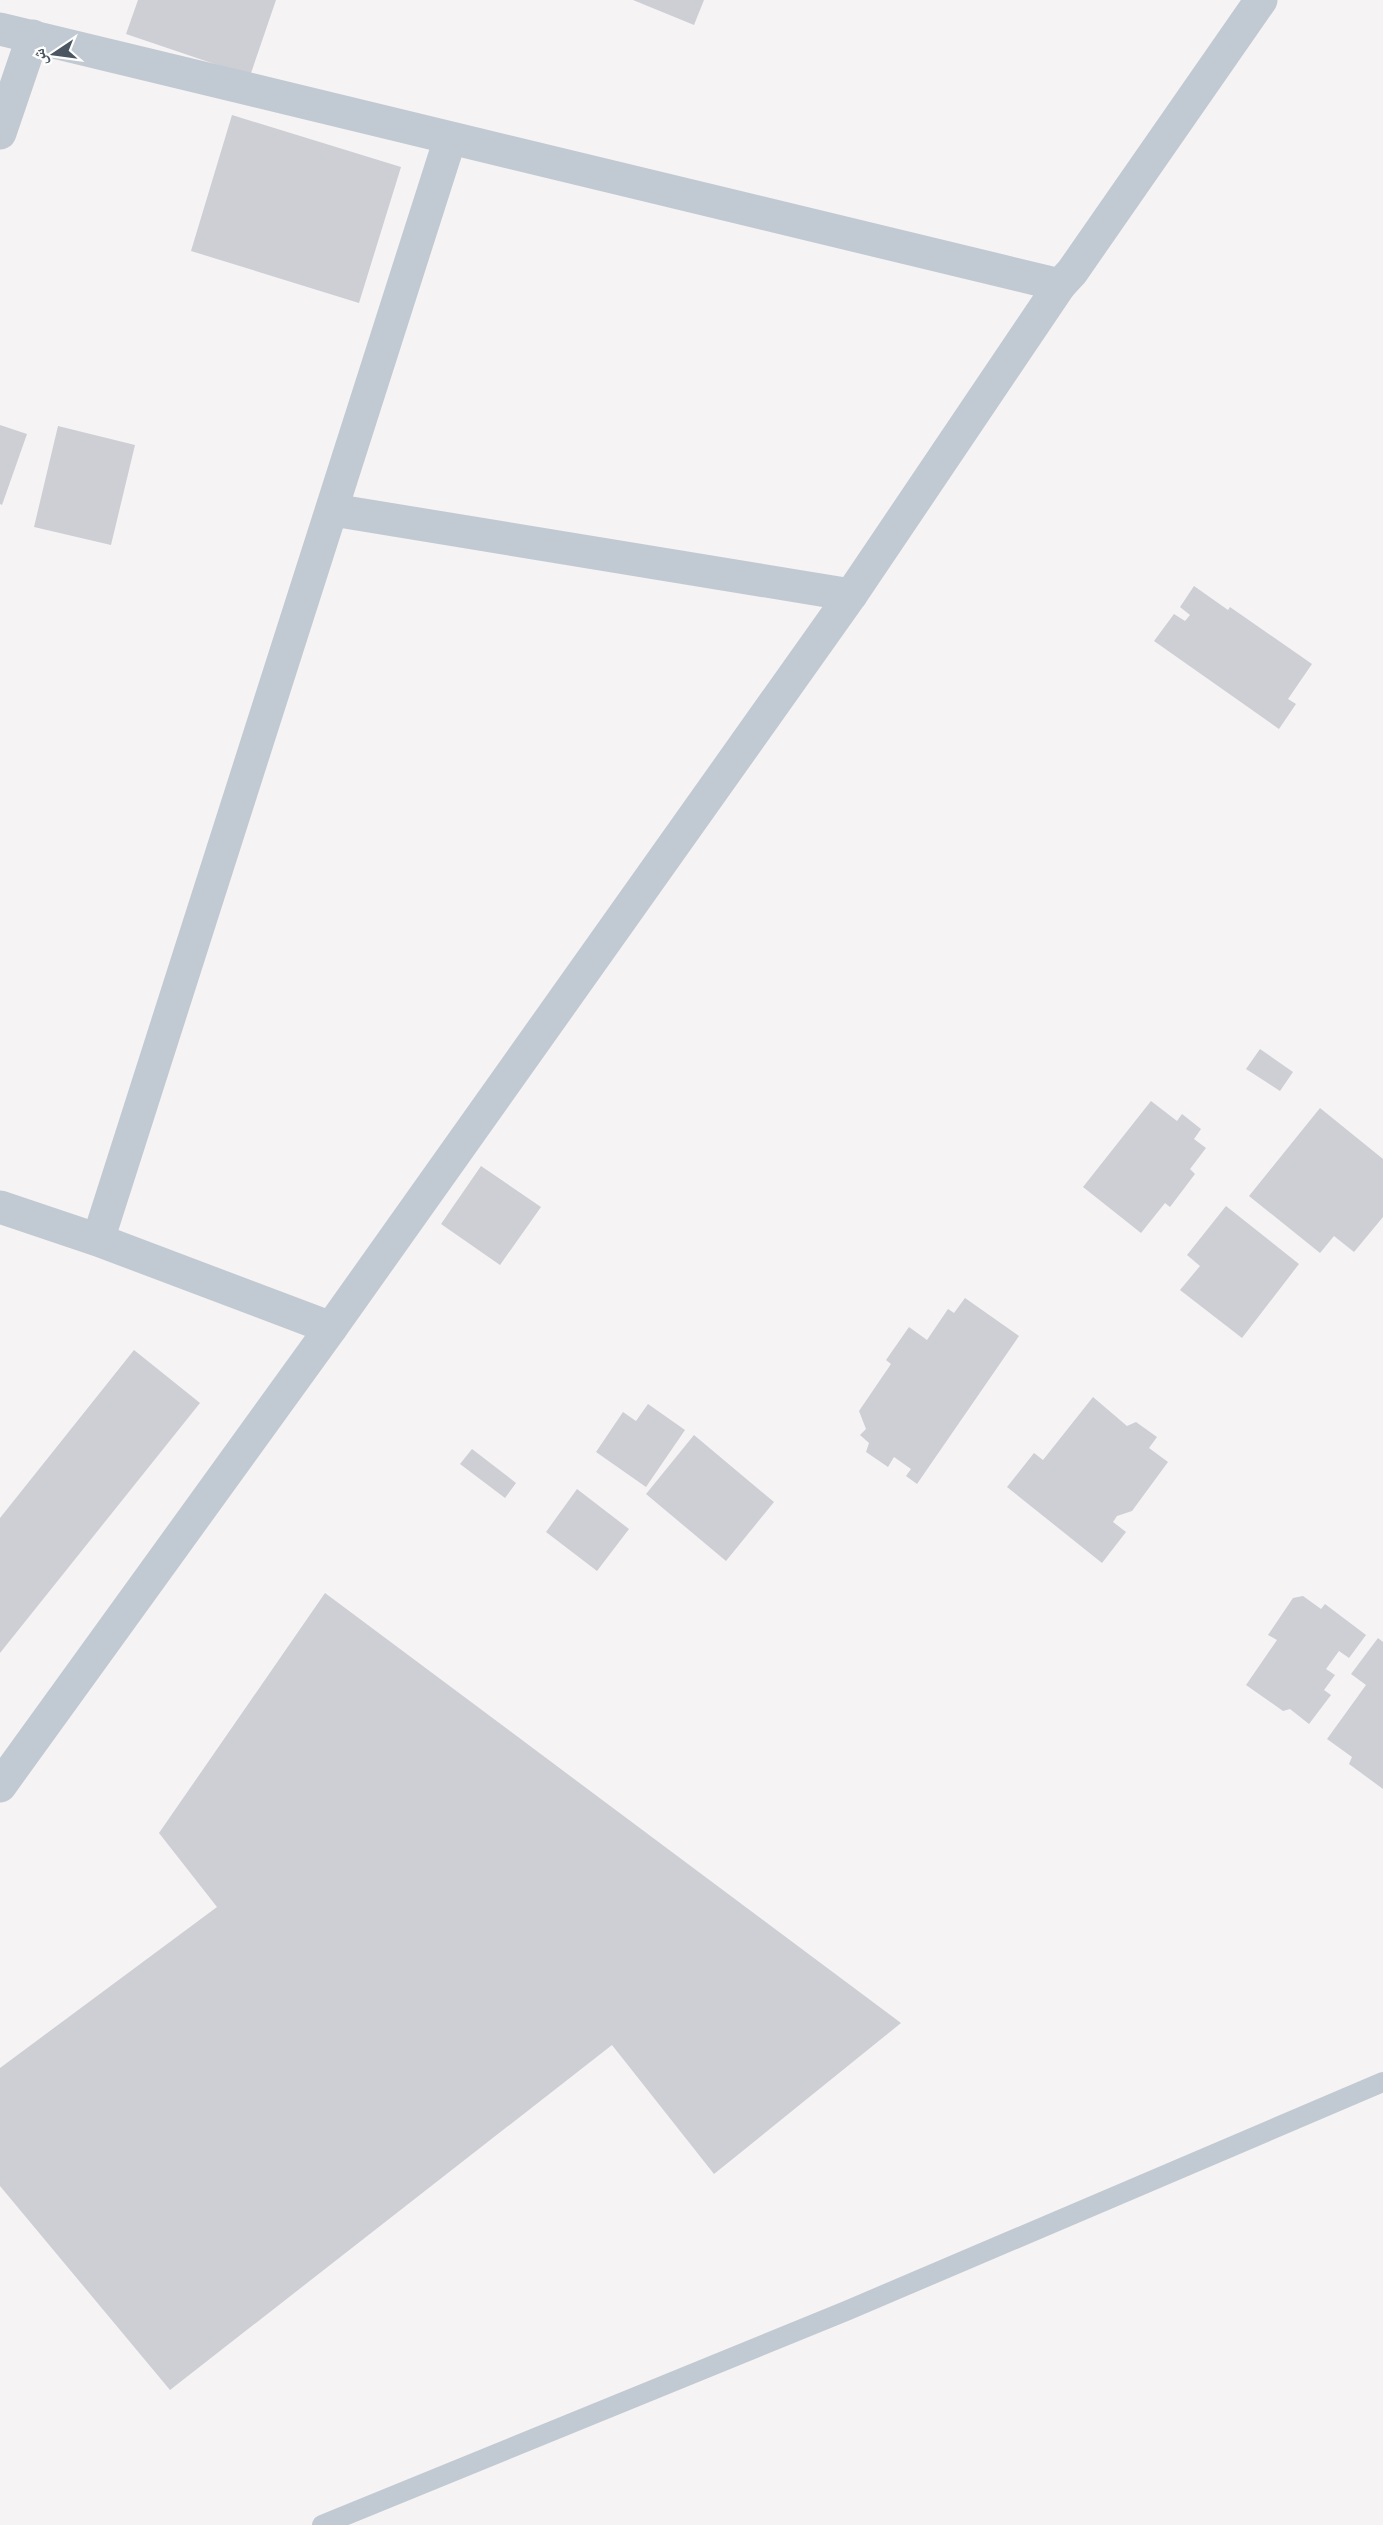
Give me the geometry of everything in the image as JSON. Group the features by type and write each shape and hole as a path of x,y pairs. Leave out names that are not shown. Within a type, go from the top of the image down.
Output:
{"street":[{"path":"0,1786 331,1328 851,595 1060,285 1072,272 1261,0"},
{"path":"0,29 1060,285"},
{"path":"0,133 33,36"},
{"path":"98,1240 450,139"},
{"path":"333,510 851,595"},
{"path":"0,1207 98,1240 331,1328"}],"lane":[{"path":"322,2525 846,2311 1383,2082"}],"building":[{"path":"138,0 276,0 250,76 126,34"},
{"path":"633,0 704,0 694,25"},
{"path":"232,115 401,167 359,303 191,251"},
{"path":"0,425 27,434 2,505 0,504"},
{"path":"58,426 135,445 111,545 34,527"},
{"path":"1194,586 1228,610 1230,607 1312,664 1288,699 1296,704 1279,729 1154,641 1174,614 1185,621 1190,615 1180,607"},
{"path":"1260,1049 1293,1072 1280,1091 1246,1069"},
{"path":"1151,1101 1177,1121 1182,1114 1201,1129 1194,1139 1206,1148 1190,1169 1195,1174 1170,1207 1165,1203 1141,1233 1083,1187"},
{"path":"1320,1108 1383,1159 1383,1217 1354,1252 1334,1236 1320,1253 1249,1196"},
{"path":"481,1166 541,1207 500,1265 441,1224"},
{"path":"1226,1206 1299,1264 1242,1338 1180,1290 1200,1266 1187,1255"},
{"path":"965,1298 1019,1336 917,1484 906,1476 911,1469 894,1457 888,1467 866,1452 869,1443 860,1435 866,1429 859,1411 891,1364 886,1360 909,1327 927,1340 948,1309 954,1313"},
{"path":"134,1350 200,1403 0,1653 0,1518"},
{"path":"1093,1397 1127,1426 1136,1422 1157,1437 1149,1448 1168,1462 1132,1511 1117,1516 1113,1522 1126,1532 1102,1563 1007,1487 1034,1453 1043,1460"},
{"path":"648,1404 685,1430 646,1487 596,1452 623,1412 636,1421"},
{"path":"694,1435 774,1502 726,1561 646,1494"},
{"path":"472,1449 516,1483 505,1498 460,1464"},
{"path":"577,1489 629,1529 597,1571 546,1532"},
{"path":"325,1593 901,2023 714,2174 612,2045 170,2390 0,2186 0,2068 217,1907 159,1833"},
{"path":"1303,1596 1321,1609 1325,1604 1366,1635 1349,1658 1339,1651 1326,1669 1335,1675 1324,1690 1331,1695 1309,1724 1290,1709 1283,1711 1246,1685 1277,1640 1268,1635 1293,1598"},
{"path":"1378,1638 1383,1642 1383,1789 1349,1764 1352,1757 1327,1739 1366,1685 1351,1674"}]}
